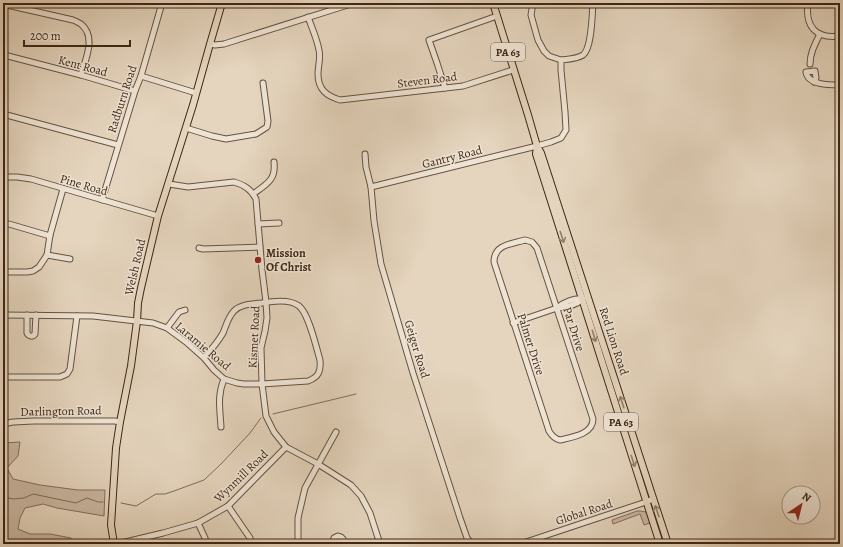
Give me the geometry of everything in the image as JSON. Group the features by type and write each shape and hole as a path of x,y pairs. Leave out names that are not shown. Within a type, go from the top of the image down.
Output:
{"main road":[{"name":"Welsh Road","path":"115,544 111,525 116,448 131,366 138,302 158,216 186,128 222,3"},
{"name":"Red Lion Road","path":"493,3 528,115 536,146 536,154 668,544"},
{"name":"Red Lion Road","path":"586,298 646,502 660,544"}],"street":[{"name":"Radburn Road","path":"102,200 162,3"},
{"path":"210,44 224,44 354,3"},
{"path":"533,3 530,15 538,40 544,51 549,56 561,60 573,59 582,56 588,50 593,3"},
{"path":"808,3 808,20 813,28 820,34 826,36 840,36"},
{"path":"3,5 7,4 73,20 82,25 88,32 90,42 81,75"},
{"path":"445,88 429,40 497,16"},
{"name":"Steven Road","path":"308,17 319,50 320,60 318,76 320,85 325,93 332,98 340,100 463,86 513,70"},
{"path":"810,64 812,51 820,34"},
{"name":"Kent Road","path":"3,56 81,75 135,91"},
{"name":"Gantry Road","path":"372,187 536,146 561,138 566,130 561,60"},
{"path":"141,76 196,93"},
{"path":"814,82 840,85"},
{"path":"186,128 226,139 256,134 267,127 268,121 263,83"},
{"path":"3,114 118,145"},
{"name":"Geiger Road","path":"365,154 366,166 372,187 374,221 381,264 413,373 466,538 472,544"},
{"path":"169,184 188,187 234,182 248,188 253,194 268,184 272,178 274,162"},
{"name":"Pine Road","path":"3,177 31,179 158,216"},
{"path":"3,272 33,271 39,267 47,254 50,236 63,189"},
{"name":"Kismet Road","path":"253,194 256,199 267,318 261,348 262,384 266,416 274,432 286,447 318,464 351,485 361,496 370,513 380,544"},
{"path":"258,224 279,223"},
{"path":"8,224 50,236"},
{"name":"Palmer Drive","path":"532,242 525,240 501,247 495,254 494,262 549,431 551,435 555,437"},
{"name":"Par Drive","path":"532,242 537,248 593,419 592,426 586,432 560,440 555,437"},
{"path":"199,248 260,247"},
{"path":"47,254 70,259"},
{"path":"514,323 557,308 563,308 586,298"},
{"path":"204,358 217,343 232,313 238,307 266,302"},
{"name":"Laramie Road","path":"3,315 93,316 153,323 167,328 186,342 224,378 237,383 262,384 308,381 313,379 320,371 320,360 306,315 299,306 294,304 286,302 266,302"},
{"path":"167,328 179,312 185,310"},
{"path":"27,315 27,333 28,336 31,337 35,334 36,315"},
{"path":"3,377 60,377 67,374 70,369 77,316"},
{"path":"221,427 219,398 220,389 224,378"},
{"name":"Darlington Road","path":"3,424 34,420 120,422"},
{"path":"298,544 298,518 305,488 336,432"},
{"name":"Wynmill Road","path":"115,544 163,534 198,523 228,506 286,447"},
{"name":"Global Road","path":"520,544 653,499"},
{"path":"228,506 250,538"},
{"path":"198,523 205,538"},
{"path":"334,544 334,538 338,536 343,539 342,544"}],"shaded area":[{"path":"20,442 18,456 7,468 13,479 40,485 78,490 105,490 104,516 57,508 43,504 25,508 20,518 18,529 30,534 50,534 71,538 76,544 3,544 3,443"},
{"path":"637,511 646,512 650,523 644,525 640,514 613,524 612,520"}],"waterway":[{"path":"273,414 356,394"},
{"path":"121,503 136,506 156,494 165,494 204,480 250,433 261,418"},
{"path":"3,497 14,499 24,498 33,494 76,503 87,498 98,502 103,502"}],"place":[{"name":"Mission Of Christ","path":"258,260"}]}
